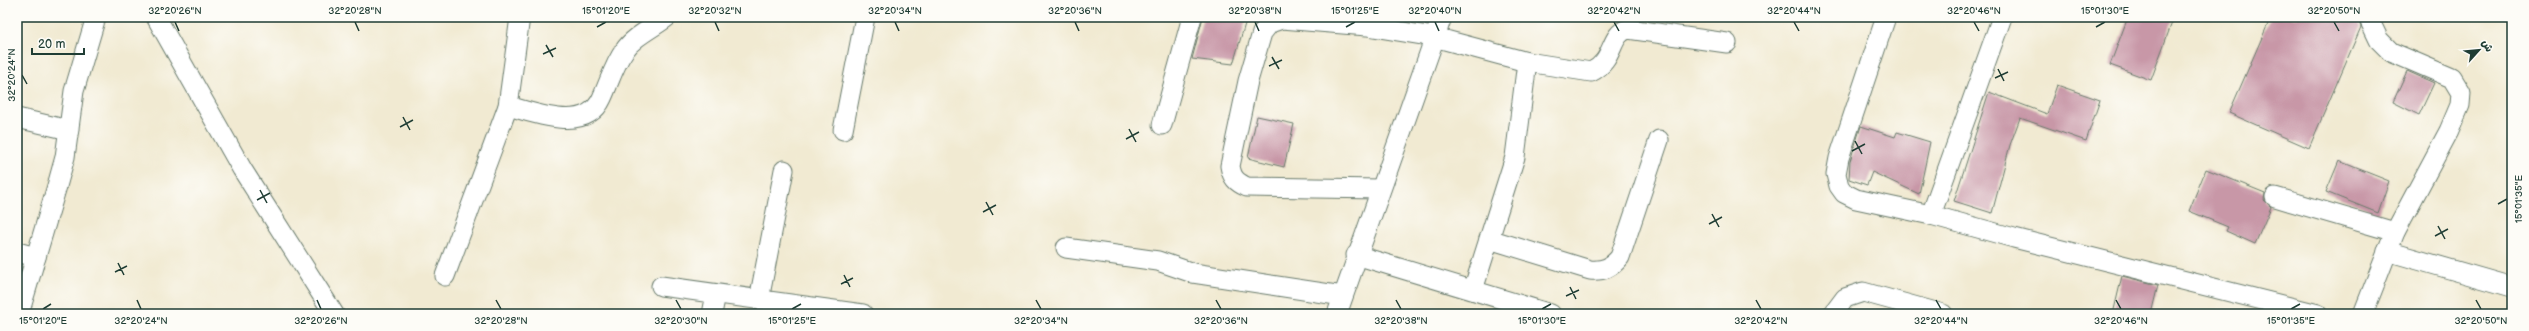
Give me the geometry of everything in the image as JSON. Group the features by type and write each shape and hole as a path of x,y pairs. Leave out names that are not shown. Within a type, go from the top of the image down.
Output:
{"street":[{"path":"19,314 59,179 69,130 74,91 96,17"},
{"path":"156,17 242,169 334,314"},
{"path":"445,276 508,106 520,17"},
{"path":"508,106 560,118 581,117 593,111 602,100 624,51 633,40 667,17"},
{"path":"843,130 865,17"},
{"path":"1162,125 1192,17"},
{"path":"1066,248 1158,261 1193,273 1340,305 1356,256 1442,17"},
{"path":"1886,17 1839,158 1836,174 1839,186 1844,193 1856,200 1931,215 2014,238 2308,313"},
{"path":"1931,215 2002,17"},
{"path":"2363,314 2395,232 2449,131 2460,104 2461,93 2452,78 2391,52 2379,40 2368,17"},
{"path":"1380,189 1247,187 1236,182 1232,175 1230,166 1248,81 1262,33 1270,23 1282,19 1367,26 1434,37 1527,62 1592,72 1605,63 1618,34 1628,29 1727,44"},
{"path":"1473,290 1519,138 1527,62"},
{"path":"17,118 69,130"},
{"path":"1489,239 1590,270 1601,271 1613,266 1620,257 1659,140"},
{"path":"759,300 784,170"},
{"path":"2274,197 2395,232"},
{"path":"2387,251 2512,287"},
{"path":"17,252 36,257"},
{"path":"1356,256 1552,314"},
{"path":"661,286 863,314"},
{"path":"1833,314 1845,298 1863,292 1943,314"},
{"path":"712,314 716,294"}],"building":[{"path":"1203,17 1247,17 1233,64 1192,59"},
{"path":"2128,17 2174,17 2151,80 2110,65"},
{"path":"2271,17 2357,17 2361,27 2309,148 2229,113"},
{"path":"2407,71 2434,83 2419,115 2393,102"},
{"path":"2057,85 2100,100 2086,141 2020,118 2010,145 1992,213 1954,201 1989,92 2047,114"},
{"path":"1257,116 1294,124 1284,167 1248,158"},
{"path":"1861,126 1895,137 1897,132 1930,142 1919,194 1872,172 1867,185 1849,179 1850,161"},
{"path":"2339,161 2389,181 2378,213 2326,192"},
{"path":"2206,169 2265,193 2264,200 2271,207 2255,244 2226,231 2228,227 2189,211"},
{"path":"2122,276 2158,285 2151,314 2113,314"}]}
